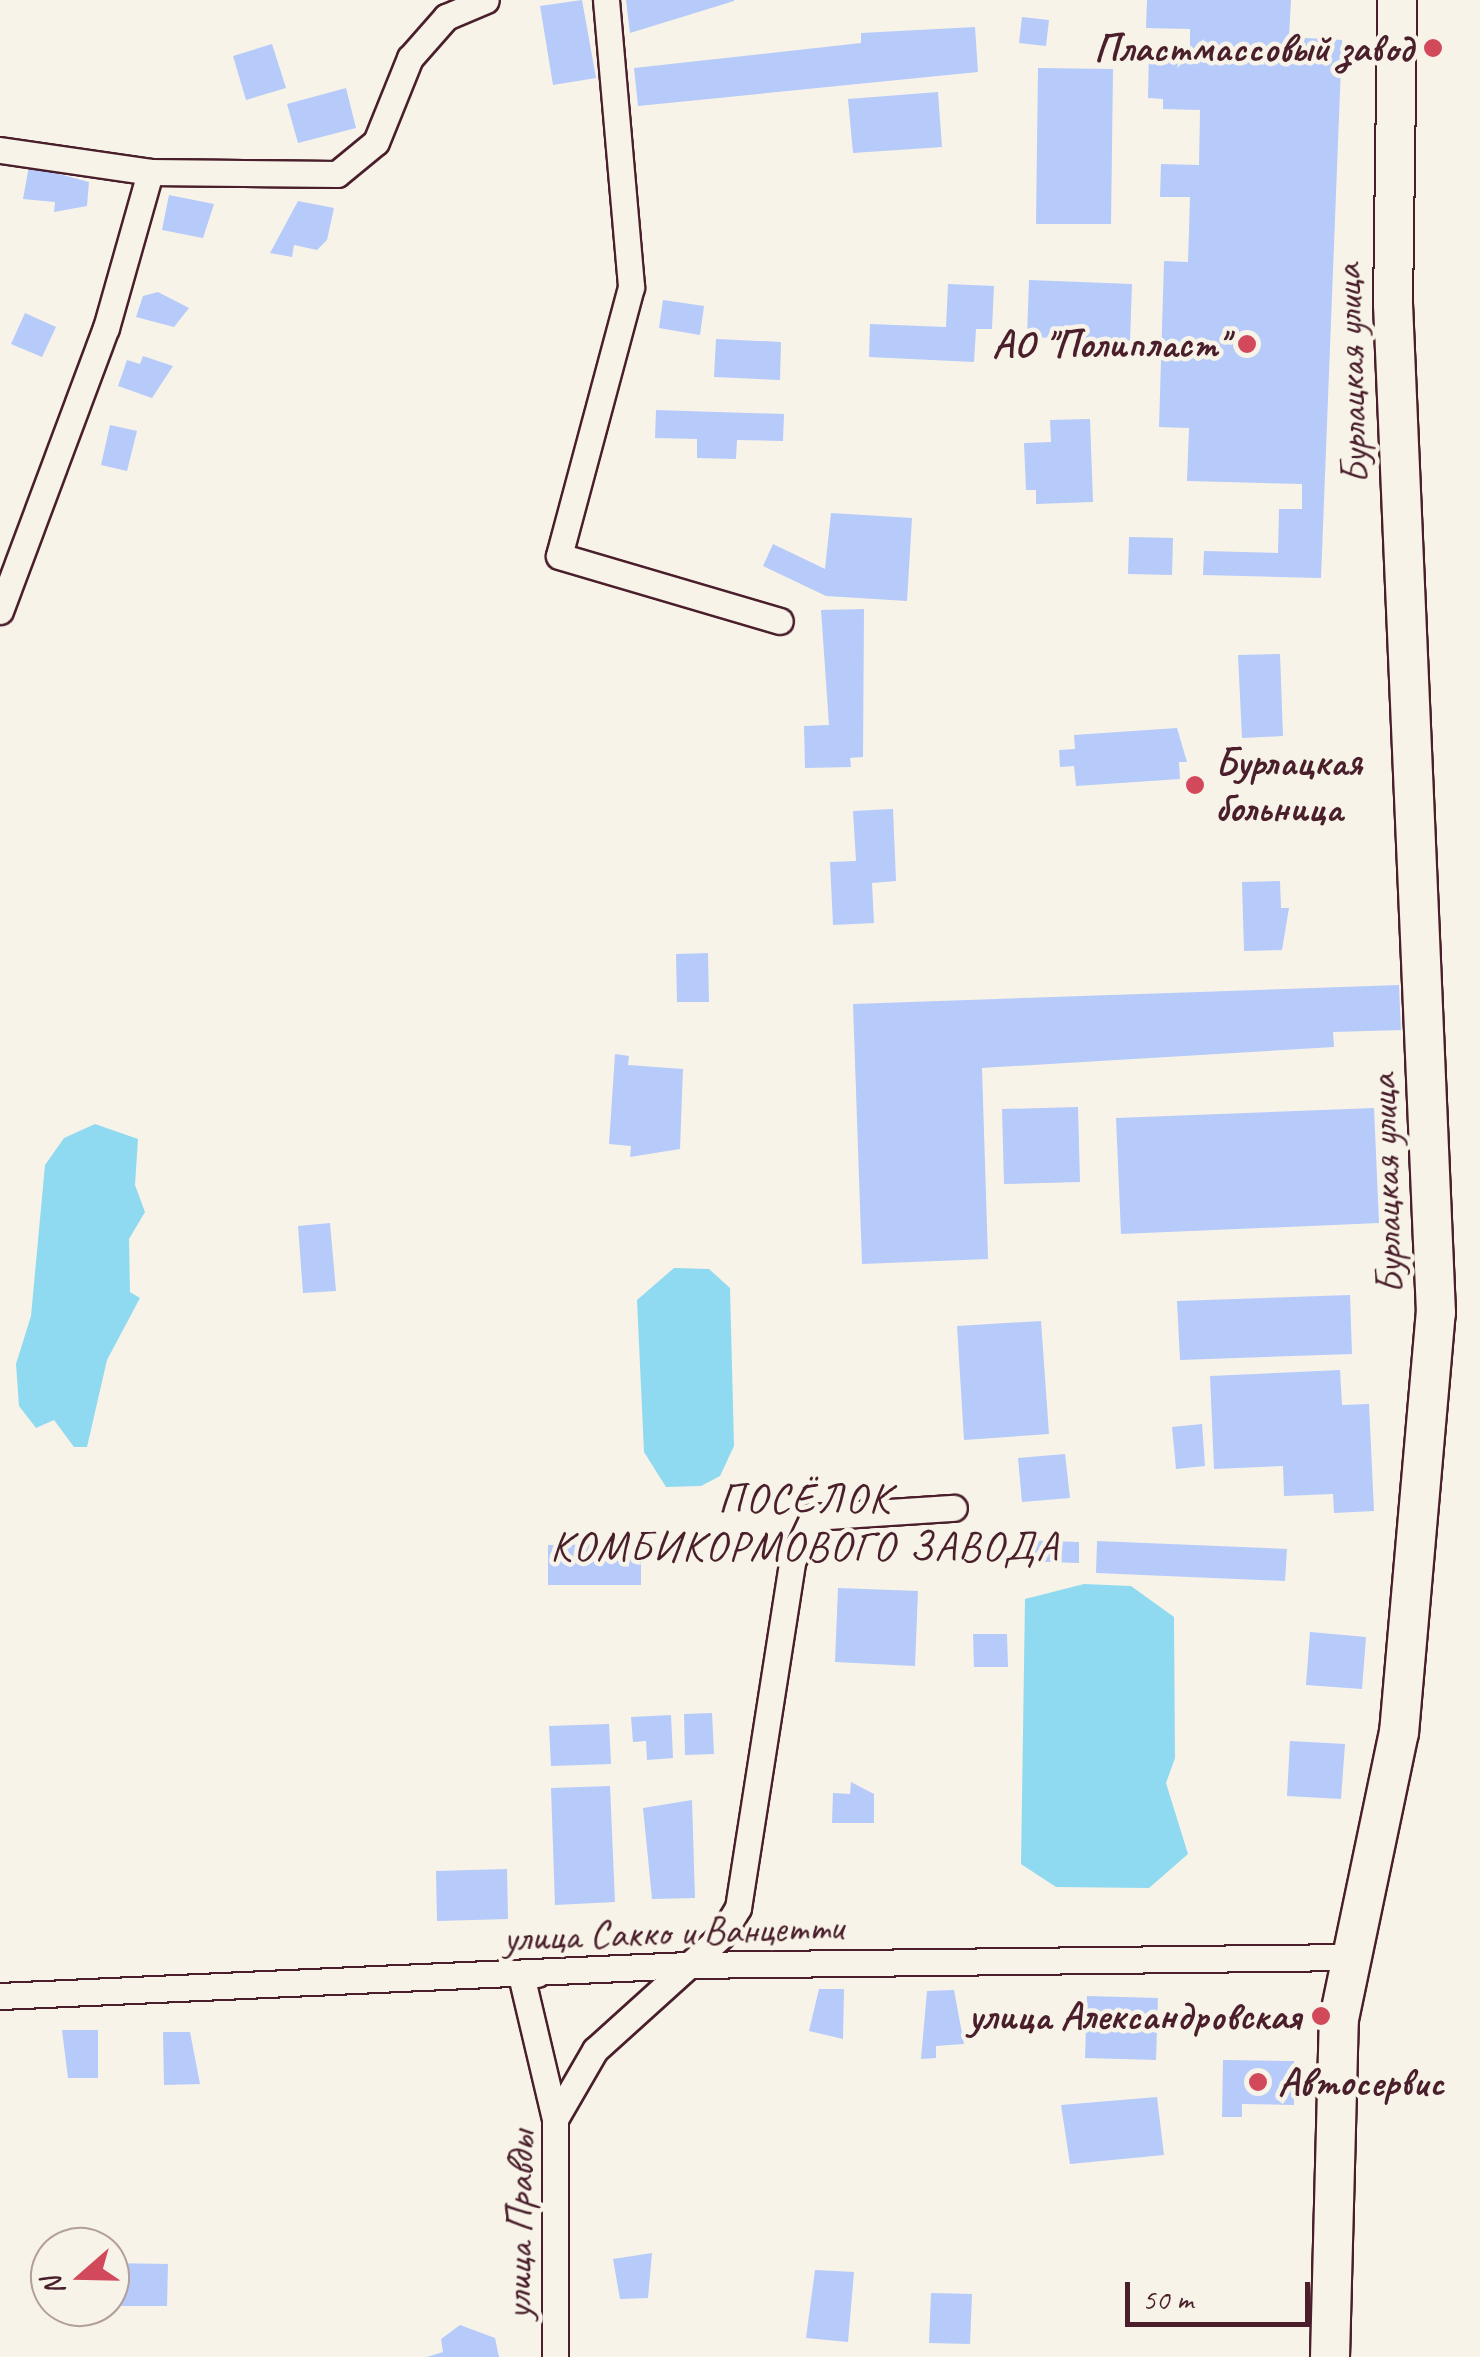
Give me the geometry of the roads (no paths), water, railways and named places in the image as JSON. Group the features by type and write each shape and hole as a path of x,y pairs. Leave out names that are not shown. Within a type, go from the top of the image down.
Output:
{"main road":[{"name":"Бурлацкая улица","path":"1330,2357 1332,2116 1349,1957 1399,1733 1438,1241 1409,816 1395,384 1397,0"}],"street":[{"path":"0,150 150,172 337,174 376,142 410,58 446,17 486,0"},
{"path":"606,0 627,172 631,287 559,556 780,621"},
{"path":"0,611 106,328 150,172"},
{"name":"улица Правды","path":"555,2357 555,2119 595,2050 687,1964 738,1908 792,1562 813,1517 954,1508"},
{"name":"улица Сакко и Ванцетти","path":"0,1996 521,1975 687,1964 1349,1957"},
{"path":"521,1975 555,2119"}],"water":[{"path":"95,1124 138,1139 135,1185 145,1212 129,1239 130,1292 140,1298 107,1360 87,1447 74,1447 54,1420 36,1428 19,1406 16,1364 31,1316 45,1165 64,1138"},
{"path":"674,1268 709,1269 730,1288 734,1446 720,1476 701,1486 666,1487 644,1452 637,1300"},
{"path":"1084,1584 1131,1586 1174,1617 1175,1758 1166,1783 1188,1854 1149,1888 1056,1887 1021,1864 1025,1599"}],"place":[{"name":"Пластмассовый завод","path":"1433,48"},
{"name":"АО \"Полипласт\"","path":"1247,344"},
{"name":"Бурлацкая больница","path":"1195,785"},
{"name":"улица Александровская","path":"1321,2016"},
{"name":"Автосервис","path":"1258,2082"}],"district":[{"name":"ПОСЁЛОК КОМБИКОРМОВОГО ЗАВОДА","path":"805,1523"}]}
